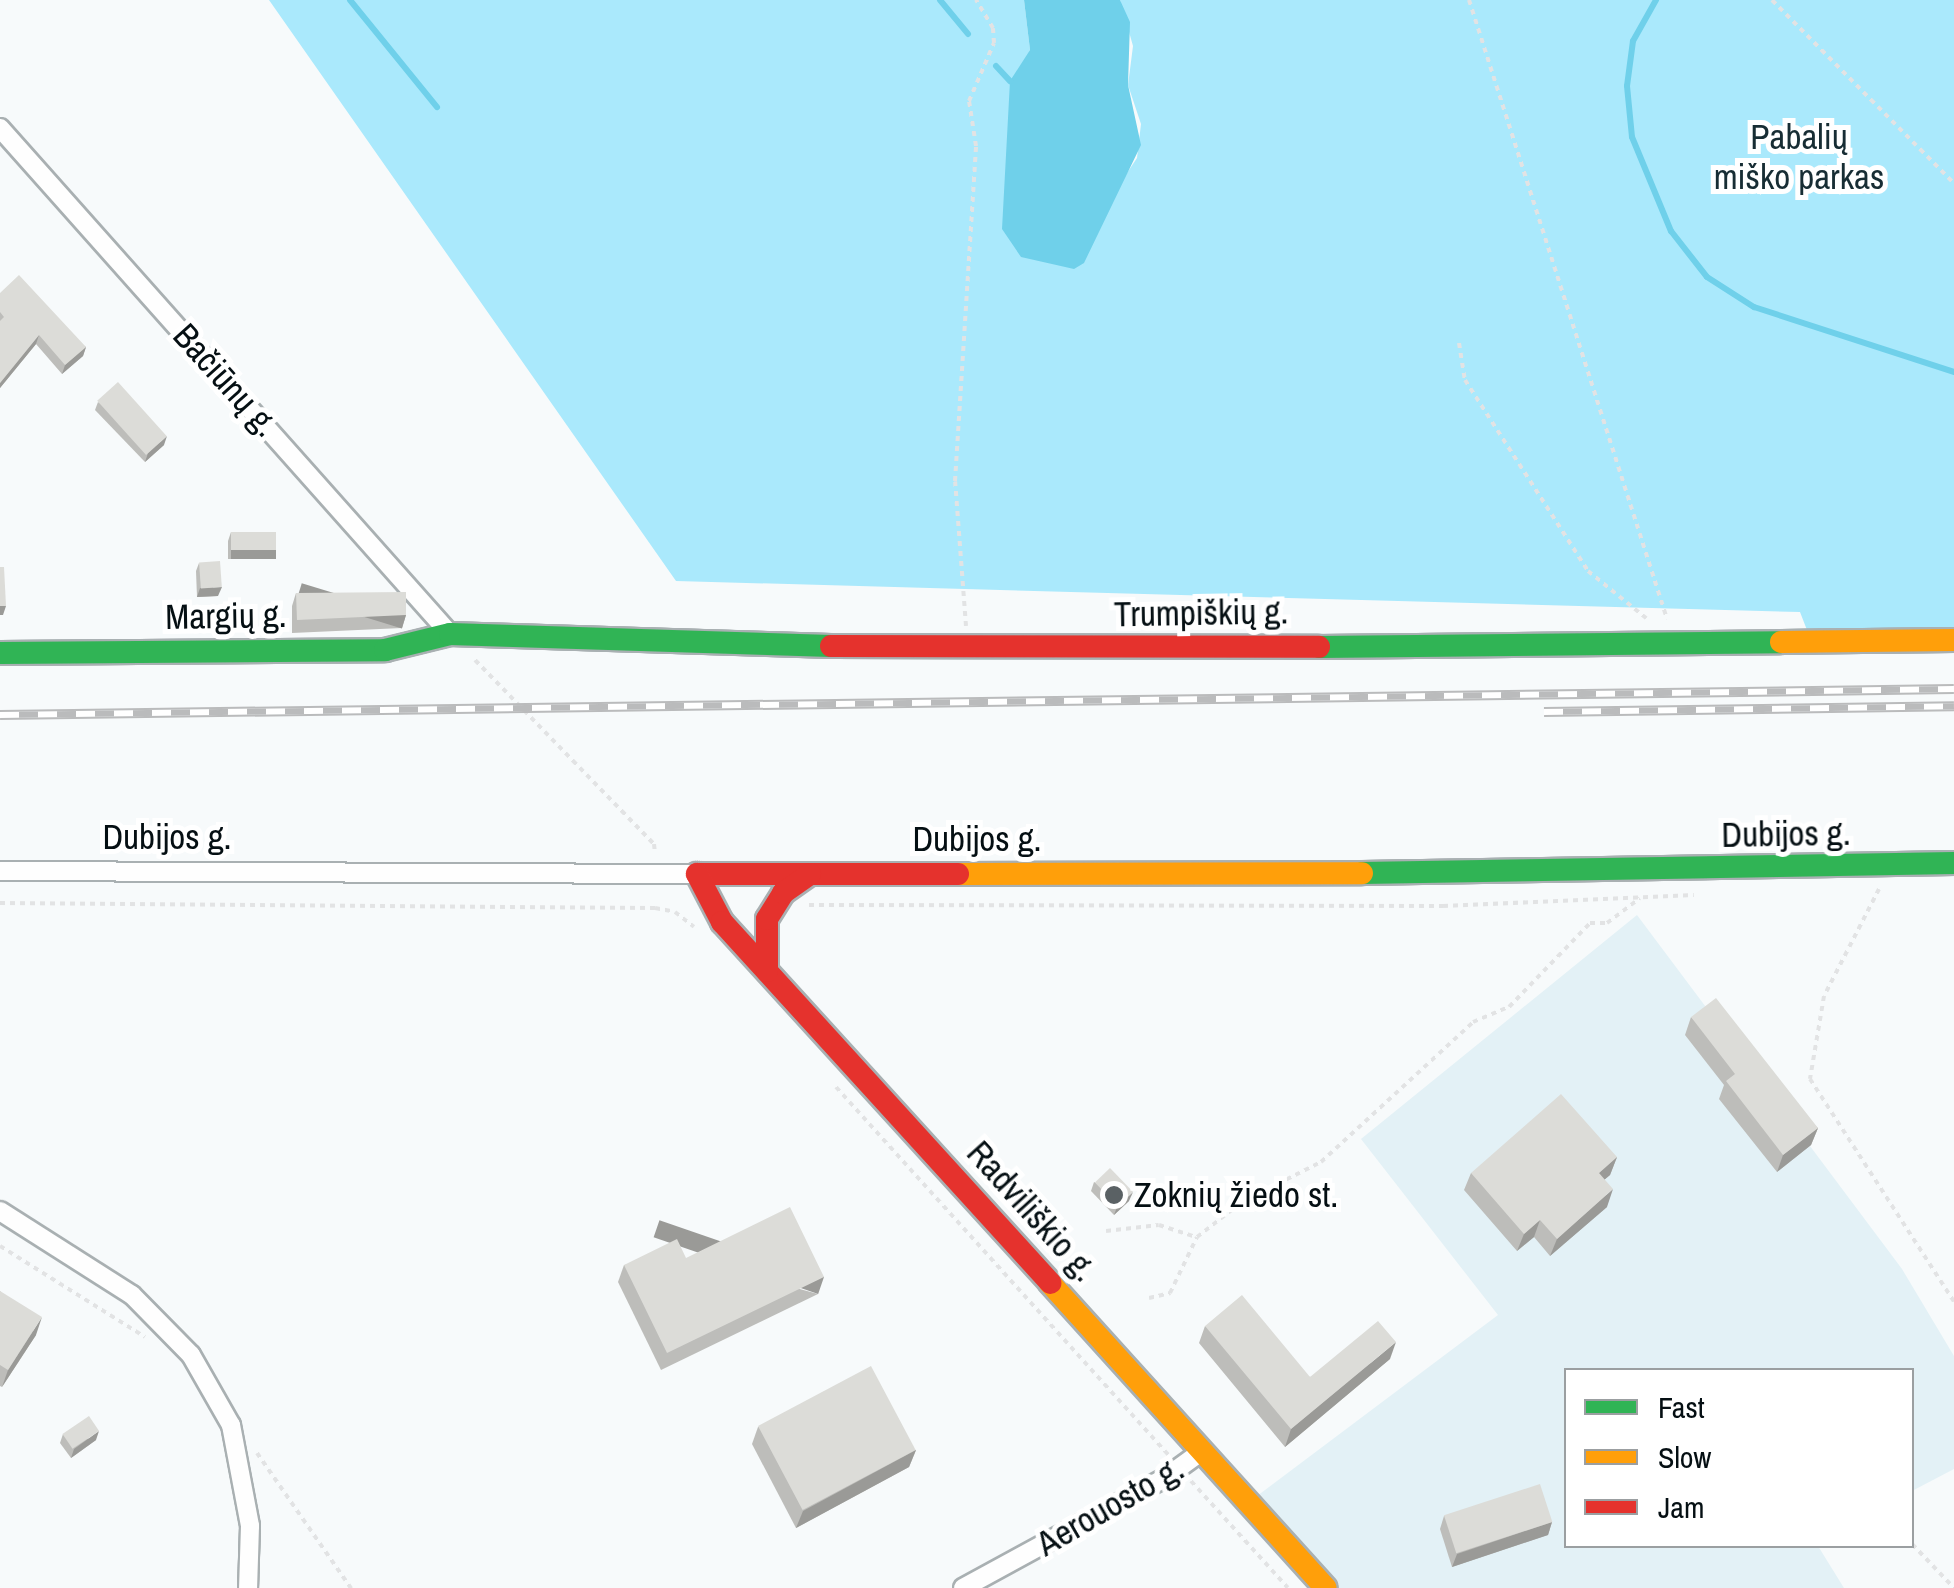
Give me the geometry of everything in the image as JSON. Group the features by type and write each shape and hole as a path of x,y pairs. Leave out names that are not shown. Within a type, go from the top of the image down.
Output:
{"main road":[{"name":"Trumpiškių g.","path":"450,634 968,651 1954,640"},
{"name":"Margių g.","path":"0,654 384,650 450,634"},
{"name":"Dubijos g.","path":"697,874 1524,873 1954,864"},
{"name":"Radviliškio g.","path":"697,874 700,890 722,922 766,972 1326,1588"},
{"path":"766,972 763,934 774,906 810,874"}],"street":[{"name":"Bačiūnų g.","path":"0,128 450,634"},
{"name":"Dubijos g.","path":"0,871 697,874"},
{"path":"0,1211 132,1295 191,1354 231,1425 250,1526 248,1588"},
{"name":"Aerouosto g.","path":"963,1588 1180,1469 1202,1451"}],"path":[{"path":"968,651 955,481 976,146 969,101 994,43 993,28 976,0"},
{"path":"1469,0 1674,641"},
{"path":"1772,0 1839,62 1908,143 1954,183"},
{"path":"1459,342 1465,380 1588,571 1674,641"},
{"path":"450,634 654,844 655,908"},
{"path":"1861,889 1898,888"},
{"path":"1879,889 1824,996 1810,1079 1954,1302"},
{"path":"774,906 1443,906 1698,894"},
{"path":"1149,1298 1170,1293 1197,1237 1242,1202 1322,1162 1473,1022 1508,1006 1590,923 1607,924 1640,898"},
{"path":"0,904 655,908 675,912 698,930 722,922"},
{"path":"957,1225 1288,1588"},
{"path":"1106,1230 1159,1225 1197,1237"},
{"path":"0,1246 160,1347 191,1354"},
{"path":"231,1425 264,1460 352,1588"},
{"path":"1914,1546 1954,1588"}],"shaded area":[{"path":"1024,0 1120,0 1130,22 1128,85 1141,145 1084,263 1074,269 1021,257 1002,229 1010,81 1030,50"},
{"path":"1637,915 1902,1269 1954,1356 1954,1469 1914,1490 1914,1368 1564,1368 1564,1548 1819,1548 1844,1588 1326,1588 1249,1502 1498,1315 1361,1139"}],"green space":[{"name":"Pabalių miško parkas","path":"269,0 1024,0 1030,50 1024,65 1119,185 1137,158 1141,124 1128,85 1133,46 1120,0 1954,0 1954,640 1812,643 1800,612 676,581"}],"building":[{"path":"19,275 86,347 65,365 39,335 0,383 0,321 4,317 0,312 0,293"},
{"path":"118,382 167,436 146,455 97,401"},
{"path":"231,532 276,532 276,550 231,550"},
{"path":"220,561 222,587 201,588 199,562"},
{"path":"0,567 4,567 6,606 0,606"},
{"path":"406,592 406,615 297,620 296,593"},
{"path":"1716,998 1818,1128 1783,1155 1726,1081 1735,1074 1691,1017"},
{"path":"1561,1094 1617,1157 1599,1173 1613,1189 1557,1239 1540,1220 1524,1234 1471,1173"},
{"path":"1110,1168 1133,1192 1118,1206 1095,1183"},
{"path":"790,1207 824,1277 667,1353 624,1265 677,1239 686,1258"},
{"path":"0,1291 42,1317 8,1370 0,1365"},
{"path":"1242,1295 1310,1377 1378,1321 1396,1342 1291,1429 1205,1326"},
{"path":"871,1366 916,1450 803,1510 758,1426"},
{"path":"89,1416 99,1431 73,1449 62,1434"},
{"path":"1540,1484 1552,1522 1456,1553 1444,1515"}],"waterway":[{"path":"350,0 437,107"},
{"path":"940,0 968,34"},
{"path":"1656,0 1633,41 1627,86 1632,137 1671,231 1707,277 1754,307 1954,372"},
{"path":"996,66 1010,81"}],"railway":[{"path":"0,715 1954,689"},
{"path":"1544,712 1954,706"}],"traffic: fast":[{"path":"0,653 385,650 450,634 831,646"},
{"path":"1319,647 1781,642"},
{"path":"1362,873 1954,863"}],"traffic: slow":[{"path":"1781,642 1954,640"},
{"path":"958,874 1362,873"},
{"path":"1050,1283 1326,1588"}],"traffic: jam":[{"path":"831,646 1319,647"},
{"path":"958,874 697,874 722,922 1050,1283"},
{"path":"767,971 767,919 783,893 810,874"}],"place":[{"name":"Zoknių žiedo st.","path":"1114,1195"}]}
